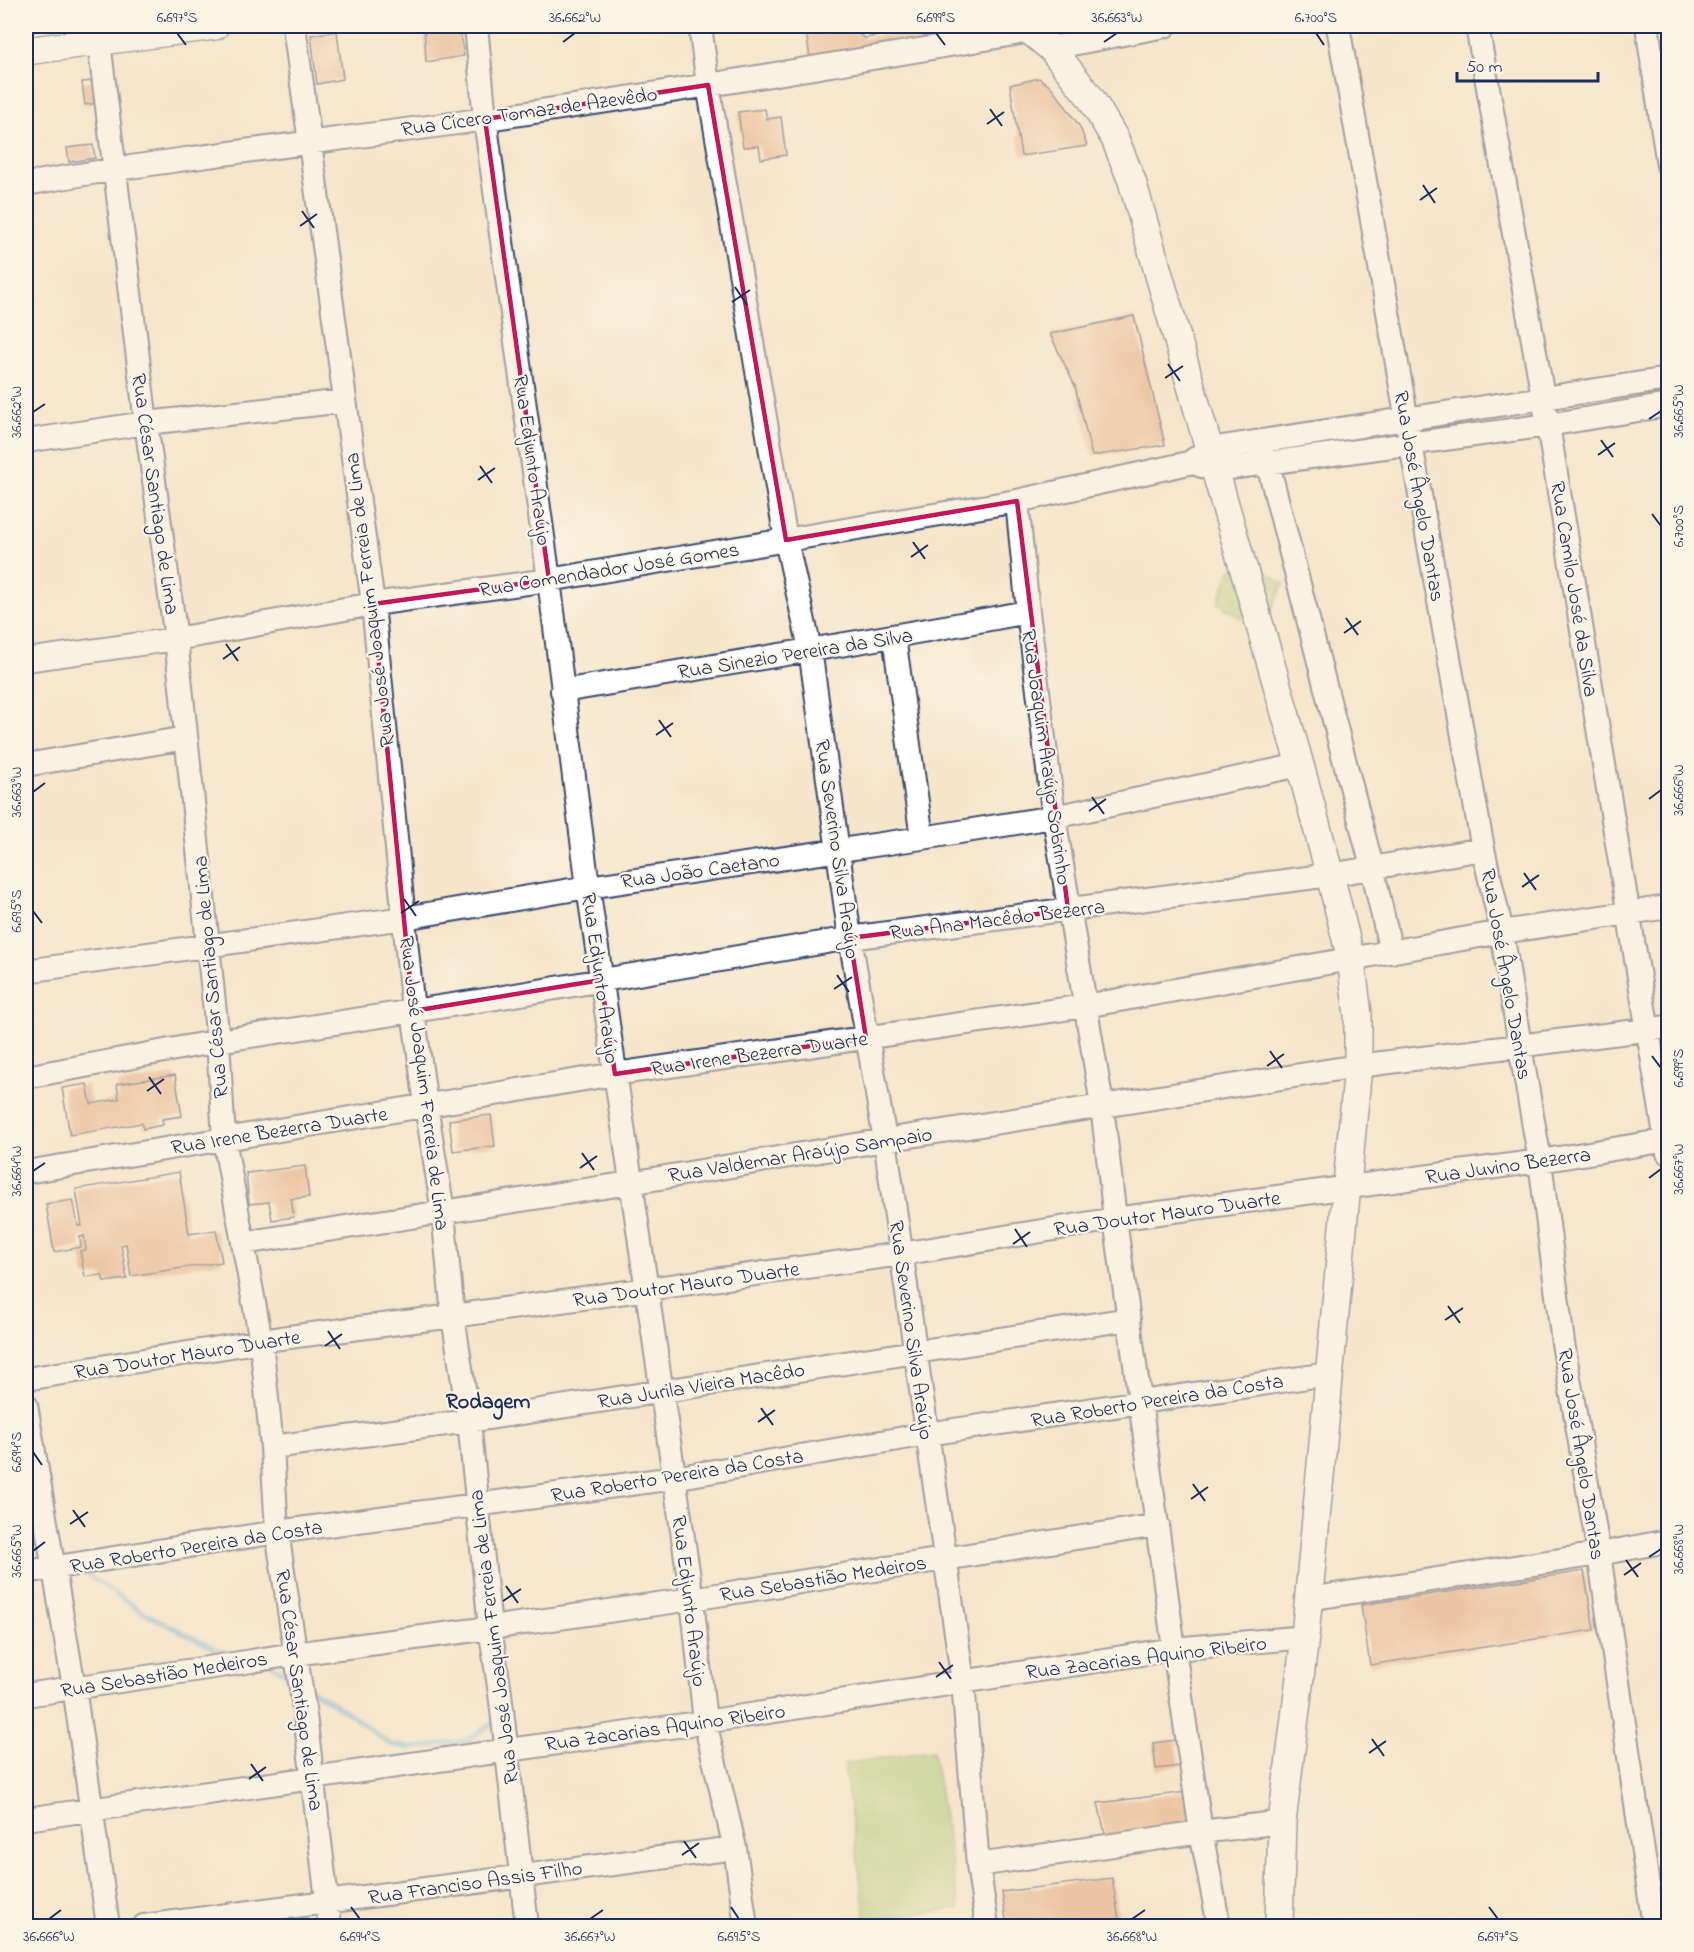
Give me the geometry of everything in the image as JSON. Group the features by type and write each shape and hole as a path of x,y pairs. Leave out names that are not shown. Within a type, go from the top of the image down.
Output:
{"main road":[{"path":"26,57 97,34 215,26"},
{"path":"1036,35 1095,105 1115,139 1132,181 1205,461 1300,765 1351,959 1358,1015 1358,1066 1305,1637 1282,1822 1279,1926"}],"street":[{"name":"Rua José Joaquim Ferreia de Lima","path":"294,26 373,604 413,1011 443,1212 453,1316 469,1420 490,1628 507,1749 527,1926"},
{"name":"Rua Edjunto Araújo","path":"476,26 485,119 549,580 588,887 692,1599 705,1722 735,1848 746,1926"},
{"name":"Rua Severino Silva Araújo","path":"700,26 708,85 786,540 810,649 850,938 885,1140 963,1682 978,1865 987,1926"},
{"name":"Rua Cícero Tomaz de Azevêdo","path":"26,184 114,169 485,119 1036,35 1165,26"},
{"name":"Rua José Ângelo Dantas","path":"1338,26 1484,849 1502,932 1540,1161 1563,1343 1599,1554 1654,1926"},
{"name":"Rua Camilo José da Silva","path":"1477,26 1548,425 1628,913 1658,1029 1668,1145"},
{"path":"1647,26 1668,165"},
{"name":"Rua César Santiago de Lima","path":"97,34 176,639 218,1041 224,1139 261,1341 272,1447 277,1532 313,1776 330,1926"},
{"path":"1205,461 1262,441 1668,379"},
{"path":"26,441 146,423 345,400"},
{"path":"1205,461 1267,463 1548,425 1668,405"},
{"path":"1262,441 1372,867 1390,952"},
{"name":"Rua Comendador José Gomes","path":"26,660 176,639 373,604 549,580 786,540 1017,501 1205,461"},
{"name":"Rua Joaquim Araújo Sobrinho","path":"1017,501 1028,612 1054,817 1102,1105 1115,1219 1185,1726 1201,1832 1219,1926"},
{"name":"Rua Sinezio Pereira da Silva","path":"562,691 894,637 1028,612"},
{"path":"894,637 922,838"},
{"path":"26,765 186,738"},
{"name":"Rua João Caetano","path":"26,970 404,918 588,887 1054,817 1300,765"},
{"name":"Rua Ana Macêdo Bezerra","path":"26,1077 218,1041 850,938 1330,875 1484,849"},
{"name":"Rua Irene Bezerra Duarte","path":"26,1172 615,1074 1085,1006 1502,932 1668,907"},
{"name":"Rua Valdemar Araújo Sampaio","path":"243,1243 1358,1066 1658,1029"},
{"name":"Rua Juvino Bezerra","path":"1347,1187 1668,1145"},
{"name":"Rua Doutor Mauro Duarte","path":"26,1379 261,1341 901,1254 1115,1219 1347,1187"},
{"name":"Rua Jurila Vieira Macêdo","path":"272,1447 469,1420 1130,1319"},
{"name":"Rua Roberto Pereira da Costa","path":"26,1572 277,1532 674,1478 927,1434 1328,1374"},
{"path":"26,1405 74,1687 108,1926"},
{"name":"Rua Sebastião Medeiros","path":"26,1695 294,1654 692,1599 1158,1525"},
{"path":"1308,1599 1599,1554 1668,1541"},
{"name":"Rua Zacarias Aquino Ribeiro","path":"26,1818 705,1722 1174,1648 1305,1637"},
{"path":"978,1865 1282,1822"},
{"name":"Rua Franciso Assis Filho","path":"144,1926 735,1848"}],"highlighted area":[{"path":"708,85 786,540 1017,501 1068,910 850,938 866,1038 615,1074 601,980 413,1011 373,604 549,580 485,119"}],"green space":[{"path":"1255,564 1284,584 1269,615 1244,620 1218,603 1230,570"},
{"path":"933,1751 959,1908 866,1920 844,1764"}],"building":[{"path":"424,26 459,26 464,56 426,62"},
{"path":"805,26 837,26 838,30 848,29 865,38 919,29 921,26 976,26 971,35 966,38 810,57"},
{"path":"337,31 343,79 317,84 311,35"},
{"path":"1039,78 1052,88 1064,104 1080,127 1087,146 1021,156 1010,85"},
{"path":"94,81 97,103 85,105 82,82"},
{"path":"765,109 767,119 781,117 786,155 761,159 759,146 743,147 738,112"},
{"path":"93,145 95,158 69,162 67,148"},
{"path":"1134,316 1165,445 1092,456 1075,386 1050,334"},
{"path":"175,1075 182,1116 162,1119 163,1125 143,1129 142,1123 70,1135 62,1088 87,1084 91,1104 119,1099 117,1084"},
{"path":"491,1115 495,1146 453,1151 449,1120"},
{"path":"305,1166 309,1197 291,1199 294,1217 272,1220 269,1202 249,1204 246,1173"},
{"path":"179,1172 189,1234 216,1230 222,1262 131,1276 126,1244 121,1245 127,1279 104,1282 102,1275 85,1277 80,1251 86,1250 84,1236 80,1237 81,1247 54,1252 46,1204 73,1200 78,1226 82,1226 76,1189"},
{"path":"1584,1571 1594,1630 1370,1665 1361,1605"},
{"path":"1176,1740 1180,1766 1156,1769 1153,1743"},
{"path":"1187,1792 1192,1825 1106,1838 1098,1803"},
{"path":"1112,1878 1120,1926 1007,1926 1002,1892"}],"waterway":[{"path":"26,1503 37,1516"},
{"path":"82,1571 141,1611 215,1649 240,1654"},
{"path":"271,1664 293,1679"},
{"path":"308,1688 344,1710 390,1744 411,1748 466,1741 496,1721"}],"district":[{"name":"Rodagem","path":"488,1400"}]}
